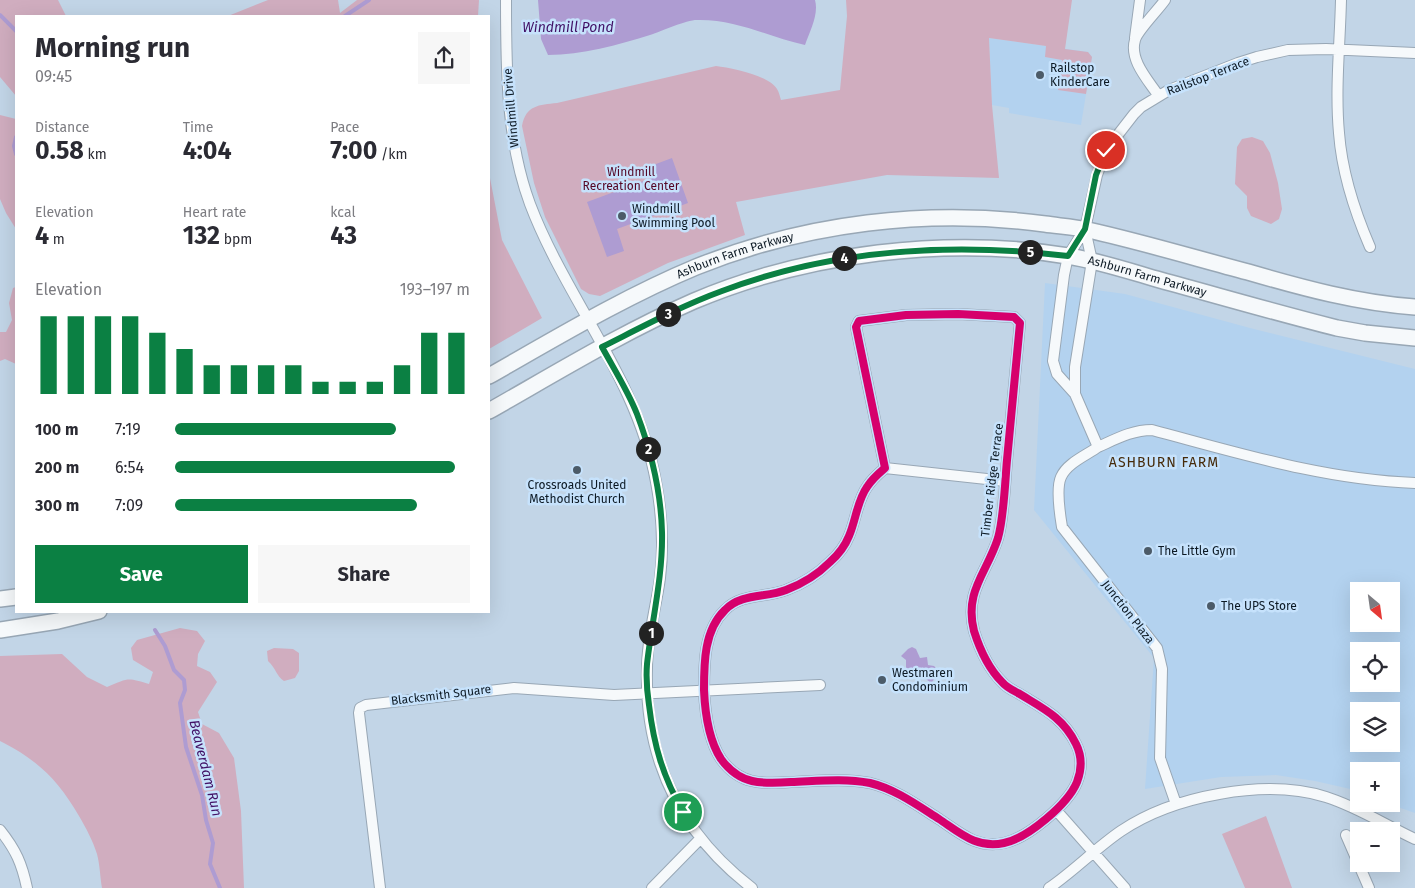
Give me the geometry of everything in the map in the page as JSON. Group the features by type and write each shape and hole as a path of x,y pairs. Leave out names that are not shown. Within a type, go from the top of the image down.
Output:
{"main road":[{"name":"Ashburn Farm Parkway","path":"490,375 632,296 695,268 751,248 817,231 890,220 947,217 1021,220 1085,229 1319,292 1362,301 1415,308"},
{"name":"Ashburn Farm Parkway","path":"490,410 602,347 686,305 722,290 778,272 820,262 902,251 968,248 1037,252 1068,256 1307,320 1365,333 1415,338"},
{"path":"0,599 15,597"},
{"path":"0,630 58,621 90,613"}],"street":[{"name":"Windmill Drive","path":"506,0 509,102 515,152 530,203 555,259 589,320 637,414 656,482 662,531 662,556 647,665 647,692 652,735 669,787 700,839 731,871 752,888"},
{"path":"1140,0 1133,51 1135,59 1158,96"},
{"path":"1135,38 1165,0"},
{"path":"1341,0 1338,94 1340,142 1350,197 1370,247"},
{"name":"Railstop Terrace","path":"1085,229 1096,175 1106,150 1134,114 1158,96 1220,69 1257,56 1288,50 1308,48 1415,53"},
{"path":"1085,229 1068,256 1053,361 1057,374 1075,394 1098,447"},
{"path":"1075,394 1075,367 1092,261 1085,229"},
{"name":"Timber Ridge Terrace","path":"885,468 856,327 859,321 906,315 940,314 1014,317 1020,323 1005,481 999,536 975,586 971,612 984,658 992,670 1004,684 1054,715 1064,724 1079,751 1081,768 1077,782 1065,802 1029,832 1017,839 1002,844 986,845 973,842 962,836 910,801 880,786 854,780 755,782 736,775 725,764 716,750 709,733 704,692 705,653 714,622 726,608 739,600 786,590 815,575 829,563 849,538 866,488 885,468 1005,481"},
{"name":"Junction Plaza","path":"1176,804 1160,758 1162,669 1157,648 1062,527 1058,509 1061,477 1070,466 1098,447 1129,433 1152,430 1287,466 1343,476 1415,483"},
{"path":"704,692 820,685"},
{"name":"Blacksmith Square","path":"380,888 360,723 360,708 366,705 496,688 614,694 704,692"},
{"path":"1049,888 1122,830 1138,821 1176,804 1243,790 1292,791 1325,796 1362,811 1415,840"},
{"path":"1056,810 1125,888"},
{"path":"0,830 16,853 22,866 27,888"},
{"path":"1346,836 1369,888"},
{"path":"652,888 700,839"}],"shaded area":[{"name":"Railstop KinderCare","path":"989,38 1088,52 1092,57 1081,125 1009,113 1009,108 992,105"},
{"path":"1045,283 1125,294 1250,328 1415,369 1415,813 1400,808 1400,762 1350,762 1350,789 1276,775 1221,777 1145,789 1154,658 1034,510"}],"green space":[{"path":"0,0 58,0 66,15 15,15 15,95 0,77"},
{"path":"268,0 338,0 340,13 357,0 479,0 478,15 230,15"},
{"name":"Windmill Recreation Center","path":"846,0 1072,0 1065,49 1088,52 1092,57 1086,94 1058,90 1062,60 1045,57 1046,46 989,38 992,105 999,178 887,175 736,202 745,235 668,263 600,296 589,294 581,289 545,217 534,183 522,126 530,110 534,107 716,66 740,70 766,80 777,89 781,100 840,90 847,16"},
{"path":"0,115 15,119 15,227 0,199"},
{"path":"1252,137 1263,141 1270,153 1278,183 1282,209 1279,219 1271,224 1251,216 1247,208 1247,196 1235,184 1237,147 1242,139"},
{"path":"490,178 502,240 542,318 490,348"},
{"path":"15,287 15,364 5,359 0,361 0,332 6,332 12,320 9,303 13,288"},
{"path":"180,628 197,631 205,641 198,654 197,666 210,672 217,682 198,712 202,724 219,733 234,758 241,811 244,888 102,888 99,862 95,849 87,830 71,803 46,772 25,756 0,741 0,656 62,654 87,677 107,687 128,680 149,684 153,672 133,660 131,648 137,640"},
{"path":"274,648 293,649 299,653 299,671 295,678 284,681 279,677 268,661 267,651"},
{"path":"1266,816 1292,888 1245,888 1222,834"}],"water":[{"name":"Windmill Pond","path":"538,0 815,0 816,11 805,45 739,25 711,20 697,20 600,49 548,55 541,39"},
{"name":"Windmill Swimming Pool","path":"672,158 688,203 617,229 624,251 607,257 587,202 652,178 648,167"},
{"path":"912,647 916,649 920,658 927,657 928,665 934,666 938,670 937,676 931,683 926,679 918,679 915,668 906,669 906,660 901,656"}],"waterway":[{"path":"346,15 369,0"},
{"name":"Beaverdam Run","path":"0,15 15,30"},
{"name":"Beaverdam Run","path":"15,142 15,150"},
{"name":"Beaverdam Run","path":"155,630 165,646 174,670 184,680 185,690 180,703 186,747 202,795 206,820 213,843 210,864 220,888"}],"cycle path":[{"path":"958,314 1014,317 1020,323 1002,520 998,538 974,593 972,605 974,631 985,658 997,677 1007,687 1051,714 1065,727 1076,744 1081,763 1077,782 1056,810 1035,827 1014,840 994,844 977,842 906,798 870,783 841,780 767,783 743,778 727,767 713,743 706,717 704,699 704,669 707,647 709,637 718,618 725,610 738,601 786,590 810,578 825,566 843,547 864,492 873,479 885,468 856,327 859,321 906,315 958,314"}],"place":[{"name":"Railstop KinderCare","path":"1040,75"},
{"name":"Windmill Swimming Pool","path":"622,216"},
{"name":"Crossroads United Methodist Church","path":"577,470"},
{"name":"The Little Gym","path":"1148,551"},
{"name":"The UPS Store","path":"1211,606"},
{"name":"Westmaren Condominium","path":"882,680"}],"district":[{"name":"ASHBURN FARM","path":"1164,462"}],"route":[{"path":"683,812 669,787 660,762 652,735 647,692 647,665 662,556 662,531 656,482 637,414 602,347 695,301 722,290 778,272 812,264 878,253 934,249 996,249 1068,256 1085,229 1096,175 1106,150"}]}
